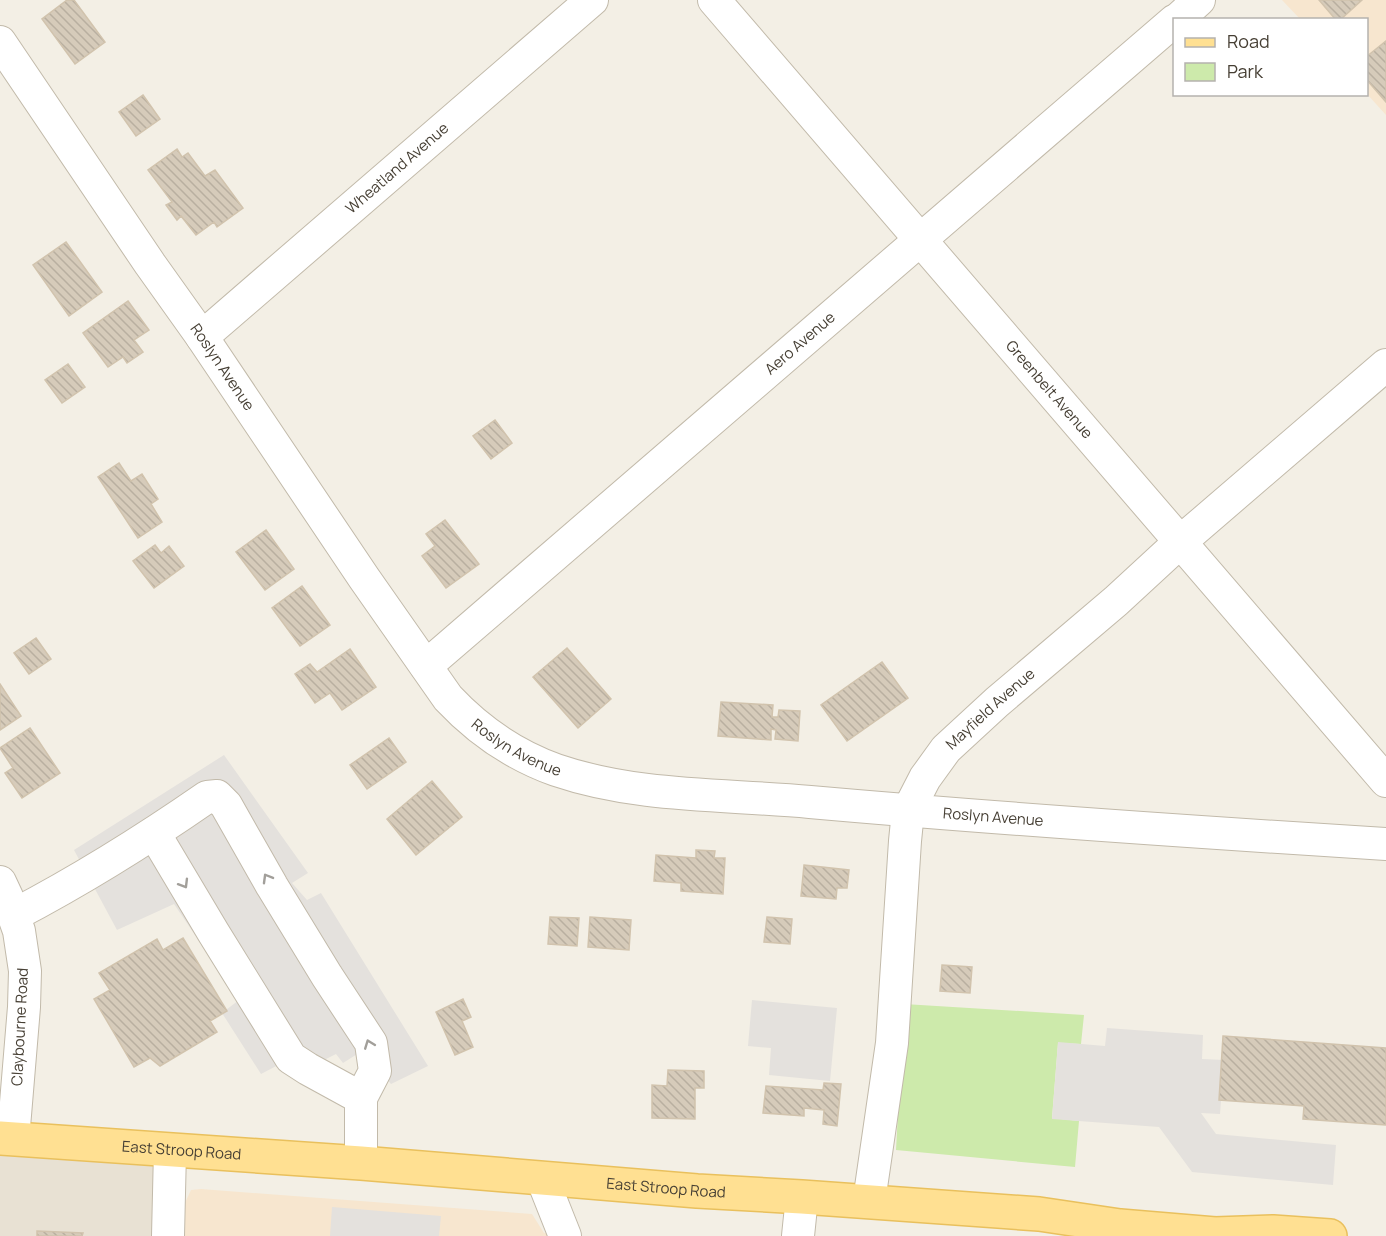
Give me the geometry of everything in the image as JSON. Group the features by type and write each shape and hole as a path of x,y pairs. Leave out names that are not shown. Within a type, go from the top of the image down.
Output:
{"main road":[{"name":"East Stroop Road","path":"6,1139 361,1163 697,1191 1039,1214 1083,1229 1120,1226 1215,1234 1273,1232 1330,1236"}],"street":[{"name":"Wheatland Avenue","path":"202,337 592,0"},
{"name":"Greenbelt Avenue","path":"714,0 1386,781"},
{"name":"Aero Avenue","path":"1178,18 1199,0"},
{"name":"Aero Avenue","path":"426,666 1173,23"},
{"name":"Roslyn Avenue","path":"0,42 448,698 488,735 520,754 556,770 607,784 660,792 806,801 1093,825 1386,844"},
{"name":"Mayfield Avenue","path":"869,1201 892,1043 908,810 925,778 946,750 997,702 1386,365"},
{"path":"14,915 51,896 154,833 207,797 217,796 226,805 290,916 371,1043 375,1071 362,1098 361,1163"},
{"path":"154,833 291,1058 362,1098"},
{"name":"Claybourne Road","path":"0,882 20,931 25,971 24,1007 6,1139"},
{"path":"168,1236 170,1151"},
{"path":"542,1178 565,1236"},
{"path":"798,1236 802,1197"}],"shaded area":[{"path":"1282,0 1386,0 1386,115 1368,95 1368,18 1299,18"},
{"path":"224,755 308,873 292,883 307,900 321,893 428,1066 391,1084 362,1051 343,1063 336,1054 316,1064 282,1063 261,1074 222,1013 239,1000 174,904 117,930 74,850"},
{"path":"752,1000 837,1008 830,1081 769,1075 771,1048 748,1046"},
{"path":"1107,1028 1203,1035 1202,1059 1224,1060 1220,1114 1201,1113 1216,1134 1336,1145 1333,1185 1192,1172 1159,1127 1052,1119 1058,1042 1105,1046"},
{"path":"0,1138 170,1151 168,1236 0,1236"},
{"path":"191,1190 532,1214 544,1233 578,1236 181,1236 182,1209"},
{"path":"332,1207 441,1216 439,1236 330,1236"}],"green space":[{"path":"904,1004 1084,1015 1081,1044 1058,1043 1052,1118 1079,1121 1075,1167 896,1150"}],"building":[{"path":"67,0 74,0 105,42 75,64 42,19"},
{"path":"1319,0 1362,0 1342,18 1334,18"},
{"path":"1386,41 1386,102 1368,81 1368,55"},
{"path":"143,95 160,119 136,136 119,112"},
{"path":"177,149 182,157 188,153 205,176 215,170 243,208 217,227 214,222 196,235 181,216 177,220 166,205 172,202 148,170"},
{"path":"66,242 102,292 69,316 33,265"},
{"path":"128,301 149,330 134,340 143,352 127,363 123,357 108,367 83,333"},
{"path":"68,364 85,387 62,403 45,380"},
{"path":"495,420 512,443 491,459 473,436"},
{"path":"119,463 131,481 142,474 158,499 151,504 162,522 138,538 98,477"},
{"path":"445,520 479,564 446,588 422,556 435,546 426,534"},
{"path":"266,530 294,569 265,590 236,552"},
{"path":"155,545 161,553 169,546 184,566 154,588 133,561"},
{"path":"302,586 330,625 300,646 272,608"},
{"path":"36,638 51,659 29,674 14,653"},
{"path":"567,648 611,699 578,728 533,677"},
{"path":"350,649 376,687 342,710 330,693 315,703 295,674 310,664 317,672"},
{"path":"882,662 908,698 847,741 821,705"},
{"path":"0,684 21,716 0,730"},
{"path":"721,702 773,705 772,717 778,717 779,710 800,711 798,741 775,739 776,730 771,729 771,740 718,736"},
{"path":"30,728 60,773 22,798 5,773 13,768 0,748"},
{"path":"389,738 406,762 367,789 350,765"},
{"path":"432,781 462,817 416,855 387,819"},
{"path":"696,850 715,851 714,858 725,858 723,894 681,891 681,883 654,881 656,855 696,858"},
{"path":"804,865 849,870 847,888 837,888 836,899 801,896"},
{"path":"550,917 579,918 577,946 548,944"},
{"path":"590,917 631,920 629,950 588,947"},
{"path":"767,917 792,919 790,944 764,942"},
{"path":"183,938 227,1011 210,1021 217,1032 160,1066 150,1058 134,1067 94,999 110,990 99,973 157,939 163,950"},
{"path":"942,965 972,967 970,993 940,991"},
{"path":"463,999 471,1017 462,1021 473,1047 455,1055 436,1012"},
{"path":"1223,1036 1386,1048 1386,1125 1303,1119 1304,1106 1219,1100"},
{"path":"668,1070 704,1071 704,1088 695,1088 695,1119 652,1118 652,1085 667,1086"},
{"path":"824,1083 841,1084 837,1126 823,1124 824,1110 804,1108 804,1116 763,1113 766,1086 823,1090"},
{"path":"37,1231 83,1233 82,1236 37,1236"}]}
